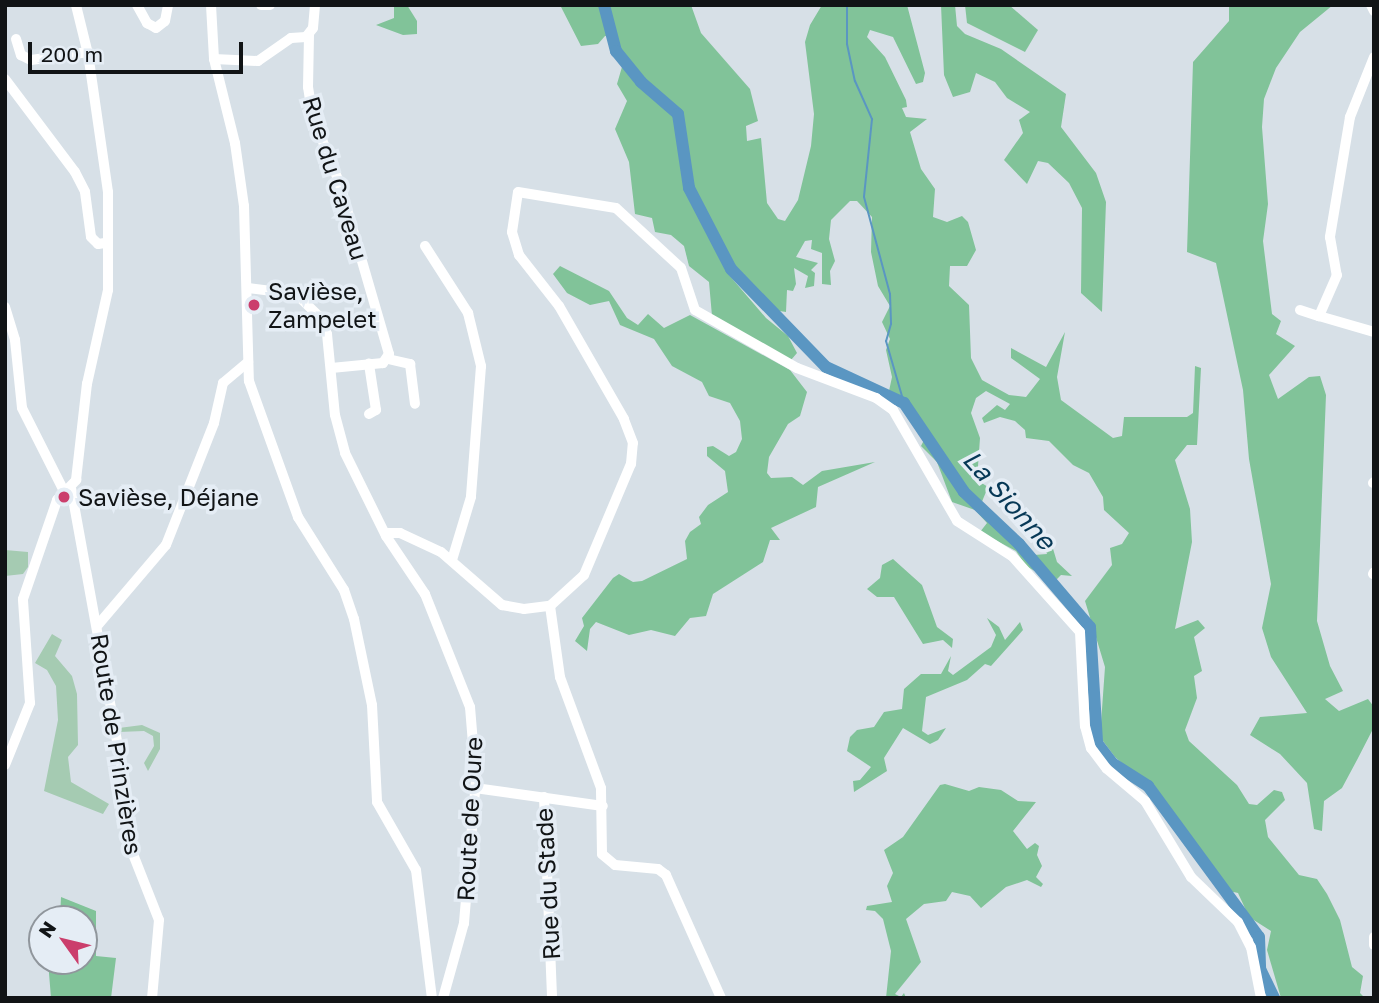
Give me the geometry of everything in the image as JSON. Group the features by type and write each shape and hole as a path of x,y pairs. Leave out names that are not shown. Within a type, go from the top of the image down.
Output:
{"street":[{"path":"5,765 30,703 23,599 57,500 68,490 89,374 106,305 105,243 109,197 88,52 76,5"},
{"path":"137,5 146,22 156,28 165,21 169,5"},
{"path":"211,5 215,59 238,156 248,288 248,362 253,395 294,508 344,590 359,635 372,705 377,802 414,863 432,998"},
{"path":"261,5 270,5"},
{"name":"Rue du Caveau","path":"315,5 309,35 308,87 313,117 339,182 388,359"},
{"path":"1371,5 1374,11"},
{"path":"215,59 258,61 291,38 309,35"},
{"path":"16,39 22,55 31,60 88,52"},
{"path":"1319,316 1337,275 1330,237 1350,117 1374,57"},
{"path":"5,79 72,167 85,192 91,237 98,244 105,243"},
{"path":"385,533 393,531 418,540 452,560 494,601 524,609 550,606 584,575 627,473 633,443 624,419 559,306 514,244 514,199 518,192 616,208 681,268 695,310 797,368 876,398 893,410 957,521 1012,556 1080,632 1085,726 1091,748 1107,769 1145,800 1191,877 1238,922 1251,947 1261,998"},
{"path":"425,246 468,313 481,366 470,506 452,560"},
{"name":"Route de Oure","path":"248,288 296,294 310,302 325,329 335,415 345,453 385,533 425,594 460,677 473,721 475,788 464,923 443,998"},
{"path":"5,307 15,340 22,408 68,490"},
{"path":"1300,310 1374,332"},
{"path":"331,368 388,359 410,364 415,404"},
{"path":"97,626 166,545 214,423 223,383 248,362"},
{"path":"369,364 376,410 369,414"},
{"name":"Route de Prinzières","path":"68,490 97,626 131,849 159,920 152,998"},
{"path":"550,606 557,667 594,764 603,806 603,859 659,869 666,875 721,998"},
{"name":"Rue du Stade","path":"475,788 544,797 552,998"},
{"path":"544,797 603,806"},
{"path":"1374,937 1374,945"}],"green space":[{"path":"394,5 407,5 417,21 417,34 403,35 376,25 394,18"},
{"path":"560,5 691,5 701,33 750,89 758,121 746,126 747,141 761,138 767,203 778,219 785,221 798,200 811,146 814,114 805,42 810,25 822,5 907,5 925,73 923,82 916,84 893,37 870,30 867,37 885,57 906,100 907,107 902,108 906,117 927,119 910,132 921,169 935,189 933,217 947,222 962,216 968,222 976,250 967,266 950,266 949,286 969,305 971,358 982,380 1009,395 1026,397 1040,379 1011,358 1011,348 1046,367 1065,332 1057,377 1061,400 1113,438 1122,436 1124,417 1187,417 1193,413 1195,366 1201,368 1197,445 1187,445 1175,460 1190,509 1192,542 1175,629 1198,620 1205,628 1194,637 1202,671 1194,676 1197,698 1185,730 1189,741 1237,785 1249,804 1257,805 1274,790 1282,792 1285,800 1265,820 1268,837 1299,875 1317,879 1327,894 1340,920 1352,967 1363,976 1360,993 1365,998 1281,998 1267,950 1271,931 1249,917 1238,893 1220,889 1164,800 1115,757 1100,737 1105,667 1085,601 1112,565 1110,548 1122,544 1129,533 1104,510 1103,497 1089,473 1073,465 1049,441 1026,438 1025,430 1015,421 1000,417 984,423 982,418 997,405 1005,410 1010,404 986,391 976,398 971,413 980,438 977,480 988,487 981,504 1034,555 1047,554 1043,542 1051,542 1057,562 1072,576 1061,575 1056,580 1062,587 1059,593 1047,578 1026,566 1016,551 980,532 987,523 975,510 952,502 937,462 921,446 925,438 919,416 889,391 892,377 886,350 890,339 882,322 890,306 878,286 871,252 872,217 857,201 850,201 831,220 829,239 835,261 830,271 831,285 822,284 822,253 811,249 812,240 805,241 796,257 818,263 811,270 815,273 814,286 805,288 808,276 794,268 796,284 793,291 787,290 786,312 773,310 738,272 729,275 766,318 788,336 797,353 791,360 712,316 709,282 689,266 684,246 671,235 655,232 652,218 635,214 629,162 615,129 627,101 617,84 624,60 619,43 615,36 605,36 598,44 581,46"},
{"path":"941,5 955,5 957,26 965,34 1001,49 1066,94 1061,127 1096,173 1106,202 1102,312 1081,293 1082,208 1069,183 1048,163 1038,161 1027,184 1004,160 1023,133 1019,120 1030,112 1007,98 995,82 976,73 970,92 953,97 944,75"},
{"path":"965,5 1009,5 1038,30 1025,52 967,23"},
{"path":"1229,5 1333,5 1300,32 1276,68 1264,99 1262,127 1268,204 1263,241 1272,314 1281,321 1276,334 1295,346 1269,375 1278,399 1309,377 1320,376 1326,395 1317,621 1330,666 1343,691 1325,699 1339,711 1368,699 1374,707 1374,727 1357,760 1342,788 1324,801 1322,831 1314,829 1307,783 1280,754 1250,735 1260,717 1307,713 1271,657 1262,628 1271,584 1249,459 1243,390 1216,263 1187,252 1193,62 1229,21"},
{"path":"560,266 609,291 627,318 638,325 648,314 664,328 690,315 790,370 807,392 800,416 788,424 769,457 767,473 771,478 792,477 803,485 822,471 875,462 818,487 816,507 771,528 780,540 770,540 763,562 713,594 706,616 690,618 675,636 651,630 629,635 596,622 590,629 587,651 575,641 584,626 582,618 613,578 619,574 633,582 642,581 687,559 685,541 690,532 701,524 699,517 708,505 728,492 725,471 707,456 707,447 713,446 729,456 736,452 742,439 740,421 730,403 709,396 702,382 672,366 654,339 620,325 609,301 590,305 567,293 553,274"},
{"path":"5,550 28,552 28,567 23,574 5,576"},
{"path":"893,559 922,585 937,627 953,639 952,648 943,640 923,644 894,597 877,597 867,589 880,578 882,565"},
{"path":"987,618 999,627 1005,640 1020,622 1023,630 991,666 985,664 967,680 926,697 922,731 928,735 946,728 938,740 930,744 903,728 884,758 887,771 854,792 853,781 860,780 871,767 847,751 850,737 857,730 874,727 884,712 902,709 904,689 921,674 941,674 951,656 948,671 953,675 991,647 996,635"},
{"path":"52,634 62,640 55,656 72,676 77,694 78,745 68,757 71,782 109,804 103,814 44,791 58,720 56,686 47,670 35,663"},
{"path":"142,725 160,733 160,749 148,771 144,763 154,746 153,736 144,731 119,732 119,728"},
{"path":"940,785 969,791 979,787 1001,790 1018,801 1036,802 1013,831 1027,849 1035,843 1039,846 1037,855 1042,866 1036,877 1043,884 1041,887 1027,880 1006,887 981,908 970,896 952,892 946,901 924,904 906,919 921,962 895,994 901,997 904,993 906,998 886,998 891,951 883,919 875,911 866,910 867,906 892,902 887,886 893,873 884,850 903,837"},
{"path":"61,897 81,905 61,905"},
{"path":"98,956 116,958 111,998 51,998 49,975 98,975"}],"waterway":[{"name":"La Sionne","path":"604,5 616,51 641,82 678,114 689,188 731,269 826,367 904,403 964,492 1019,544 1090,627 1097,743 1112,763 1148,786 1259,937 1260,969 1274,998"},
{"path":"847,5 847,44 855,81 872,119 864,197 890,294 891,324 886,341 904,403"}],"place":[{"name":"Savièse, Zampelet","path":"254,305"},
{"name":"Savièse, Déjane","path":"64,497"}]}
